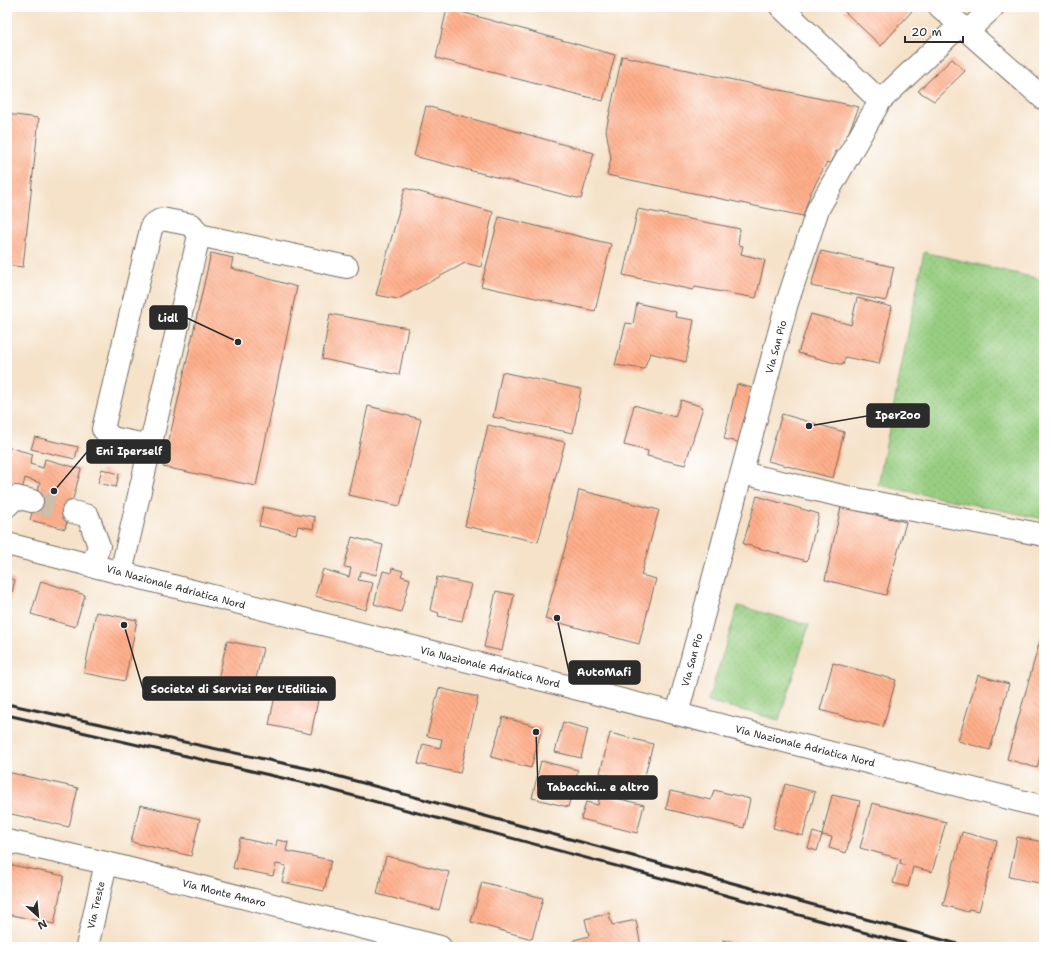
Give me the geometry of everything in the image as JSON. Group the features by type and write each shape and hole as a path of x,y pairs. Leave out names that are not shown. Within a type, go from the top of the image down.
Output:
{"street":[{"path":"781,7 880,101"},
{"path":"940,7 1044,98"},
{"name":"Via San Pio","path":"677,714 788,303 818,209 880,101 964,28 993,7"},
{"path":"150,446 112,438 103,429 152,225 162,219 192,225 199,235 347,267"},
{"path":"121,573 199,235"},
{"path":"742,473 851,498 1044,535"},
{"path":"7,506 16,497 32,501"},
{"path":"72,512 88,516 99,546 92,566"},
{"name":"Via Nazionale Adriatica Nord","path":"7,544 1044,807"},
{"name":"Via Monte Amaro","path":"7,841 106,863 440,947"},
{"name":"Via Treste","path":"87,947 106,863"}],"green space":[{"path":"924,252 1044,280 1044,519 878,485"},
{"path":"738,606 809,625 779,720 708,701"}],"building":[{"path":"848,7 908,7 912,11 881,46 844,11"},
{"path":"447,8 615,55 603,101 436,58"},
{"path":"622,56 859,107 841,151 835,151 831,164 827,162 810,194 803,216 607,175 611,158 606,130"},
{"path":"952,59 965,71 934,101 918,91"},
{"path":"426,106 594,153 581,199 414,156"},
{"path":"7,114 39,118 23,267 7,265"},
{"path":"405,188 493,212 481,267 465,263 398,299 376,295"},
{"path":"638,209 740,229 738,245 743,246 741,254 765,260 756,298 695,287 693,290 623,275"},
{"path":"499,217 611,244 595,311 481,286"},
{"path":"821,251 894,267 886,301 811,286"},
{"path":"211,253 233,258 231,268 297,287 256,486 163,467"},
{"path":"857,298 892,307 879,364 845,357 843,365 798,353 811,314 851,325"},
{"path":"637,303 676,312 675,317 694,320 686,362 650,353 644,369 615,365 626,323 633,324"},
{"path":"330,314 408,328 399,375 322,359"},
{"path":"502,372 581,389 573,433 493,417"},
{"path":"737,384 755,389 742,443 724,439"},
{"path":"681,400 703,407 685,465 647,456 648,451 624,445 634,405 675,417"},
{"path":"368,406 421,419 400,506 348,495"},
{"path":"782,414 844,432 833,478 768,461"},
{"path":"488,425 565,442 538,542 465,526"},
{"path":"35,437 78,447 75,459 31,449"},
{"path":"7,447 33,454 30,464 43,468 45,459 81,469 65,529 30,520 40,483 25,478 22,491 7,487"},
{"path":"102,469 119,474 116,487 98,483"},
{"path":"579,490 659,510 641,575 656,579 639,644 545,619 567,541"},
{"path":"757,496 819,514 807,561 743,544"},
{"path":"263,507 315,517 313,529 298,526 296,534 259,526"},
{"path":"841,507 906,522 886,595 825,580"},
{"path":"352,537 383,545 376,575 361,571 358,580 373,583 366,610 315,596 323,569 349,577 351,568 344,567"},
{"path":"392,568 403,571 401,576 410,579 401,612 374,604 383,571 391,573"},
{"path":"437,577 471,584 462,621 438,616 439,613 430,610"},
{"path":"7,578 15,580 8,608 7,608"},
{"path":"41,581 85,595 75,627 31,614"},
{"path":"496,591 514,595 502,651 484,647"},
{"path":"96,612 137,620 125,681 84,673"},
{"path":"1042,633 1044,634 1044,742 1037,768 1007,759"},
{"path":"227,641 263,648 253,692 217,684"},
{"path":"833,663 896,680 883,727 820,710"},
{"path":"978,675 1009,684 990,750 958,741"},
{"path":"439,688 478,697 460,773 418,764 423,744 440,748 442,739 427,736"},
{"path":"276,691 318,700 311,734 269,725"},
{"path":"503,717 542,728 531,768 491,757"},
{"path":"563,722 588,729 581,758 555,752"},
{"path":"610,733 653,744 643,783 600,773"},
{"path":"541,761 578,770 568,807 532,798"},
{"path":"7,772 78,788 69,827 7,813"},
{"path":"785,784 815,792 803,836 773,828"},
{"path":"714,790 750,799 744,828 666,809 670,791 711,800"},
{"path":"600,794 644,805 637,833 581,819 586,802 598,805"},
{"path":"832,795 860,801 846,853 829,848 832,837 822,835"},
{"path":"872,803 946,822 932,872 913,867 908,887 893,883 898,864 905,865 900,863 901,859 860,848"},
{"path":"140,805 200,819 191,856 131,842"},
{"path":"813,832 822,835 817,851 808,848"},
{"path":"962,832 997,841 979,911 968,909 968,912 943,905"},
{"path":"1017,837 1044,842 1044,884 1009,877"},
{"path":"240,838 276,846 277,840 288,842 286,851 331,860 324,891 282,882 286,866 276,864 273,876 233,868"},
{"path":"386,856 449,872 439,910 377,894"},
{"path":"7,864 64,876 54,924 7,914"},
{"path":"482,882 543,898 532,939 471,922"},
{"path":"609,913 612,925 636,920 641,947 576,947 574,940 589,936 585,919"},
{"path":"723,940 747,946 747,947 721,947"}],"tunnel":[{"path":"32,501 73,512"}],"railway":[{"path":"7,704 315,770 969,947"},
{"path":"7,715 313,785 919,947"}],"place":[{"name":"Lidl","path":"238,342"},
{"name":"IperZoo","path":"809,426"},
{"name":"Eni Iperself","path":"54,491"},
{"name":"AutoMafi","path":"557,618"},
{"name":"Societa' di Servizi Per L'Edilizia","path":"124,625"},
{"name":"Tabacchi... e altro","path":"536,732"}]}
